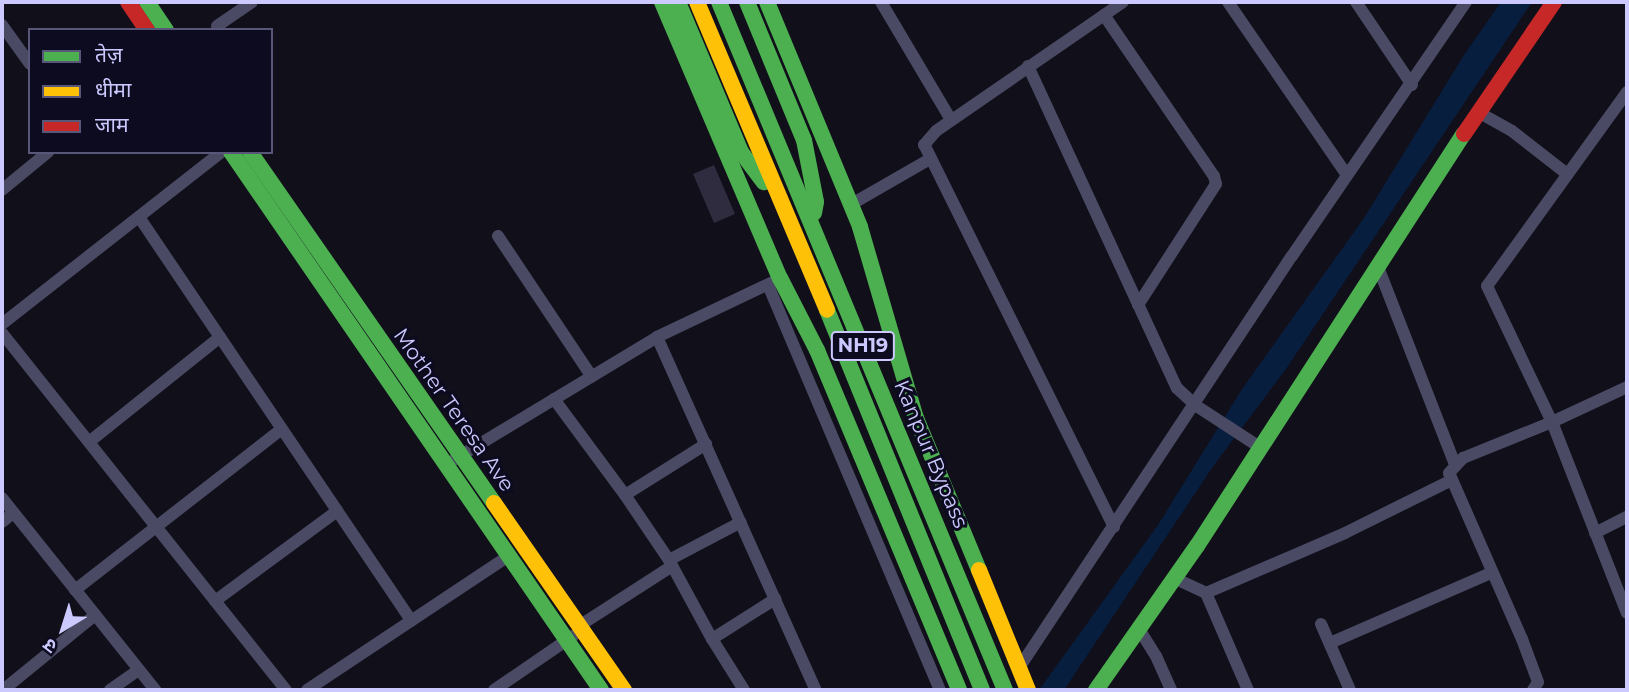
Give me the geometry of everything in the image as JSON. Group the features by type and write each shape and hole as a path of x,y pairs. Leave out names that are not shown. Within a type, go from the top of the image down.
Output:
{"main road":[{"path":"128,2 146,28"},
{"path":"147,2 165,28"},
{"path":"662,2 774,281 817,350 959,690"},
{"path":"678,2 741,152 787,213"},
{"name":"Kanpur Bypass","path":"697,2 905,495 982,690"},
{"name":"Kanpur Bypass","path":"719,2 1006,690"},
{"path":"747,2 804,140 816,202 812,224"},
{"path":"766,2 874,269 916,418 1028,690"},
{"path":"1096,690 1261,448 1478,112 1555,2"},
{"path":"232,154 453,461 509,556 601,690"},
{"name":"Mother Teresa Ave","path":"251,154 453,461 624,690"}],"street":[{"path":"217,26 252,2"},
{"path":"881,2 951,120"},
{"path":"1114,527 924,145 926,140 951,120 1122,2"},
{"path":"1228,2 1347,175"},
{"path":"1356,2 1412,85"},
{"path":"1019,668 1347,175 1412,85 1466,2"},
{"path":"1104,15 1214,176 1216,184 1138,305"},
{"path":"2,25 28,61"},
{"path":"1028,66 1177,388 1195,405 1261,448"},
{"path":"1627,92 1487,286 1552,422 1627,613"},
{"path":"1478,112 1512,131 1567,174"},
{"path":"2,190 46,154"},
{"path":"2,324 218,154"},
{"path":"850,205 930,159"},
{"path":"139,217 411,621"},
{"path":"498,236 592,377"},
{"path":"1378,267 1455,464"},
{"path":"453,461 657,337 774,281 940,690"},
{"path":"2,333 286,690"},
{"path":"89,442 220,337"},
{"path":"657,337 816,690"},
{"path":"1533,690 1538,682 1449,473 1455,464 1474,453 1552,422 1627,387"},
{"path":"554,399 625,495 670,563 744,690"},
{"path":"75,590 282,429"},
{"path":"625,495 706,444"},
{"path":"1206,593 1345,533 1452,480"},
{"path":"2,498 155,690"},
{"path":"215,601 337,511"},
{"path":"2,522 13,513"},
{"path":"1595,533 1627,517"},
{"path":"494,690 670,563 741,522"},
{"path":"307,690 509,556"},
{"path":"1330,643 1491,573"},
{"path":"1174,578 1206,593 1248,690"},
{"path":"712,639 775,599"},
{"path":"4,690 95,615"},
{"path":"1321,624 1350,690"},
{"path":"1139,629 1156,656 1171,690"},
{"path":"110,690 139,670"}],"water":[{"path":"1501,2 1532,2 1286,369 1214,465 1064,690 1039,690 1158,525 1242,389 1364,218 1464,55"}],"building":[{"path":"714,165 735,214 714,223 693,174"}],"traffic: fast":[{"path":"147,2 165,28"},
{"path":"662,2 780,278 817,350 959,690"},
{"path":"678,2 741,152 764,182"},
{"path":"719,2 1005,690"},
{"path":"747,2 804,140 816,202 814,213"},
{"path":"767,2 860,227 916,418 979,570"},
{"path":"1096,690 1197,546 1464,134"},
{"path":"232,154 601,690"},
{"path":"251,154 494,503"},
{"path":"827,310 982,690"}],"traffic: slow":[{"path":"697,2 827,310"},
{"path":"494,503 624,690"},
{"path":"979,570 1028,690"}],"traffic: jam":[{"path":"128,2 146,28"},
{"path":"1464,134 1554,2"}]}
